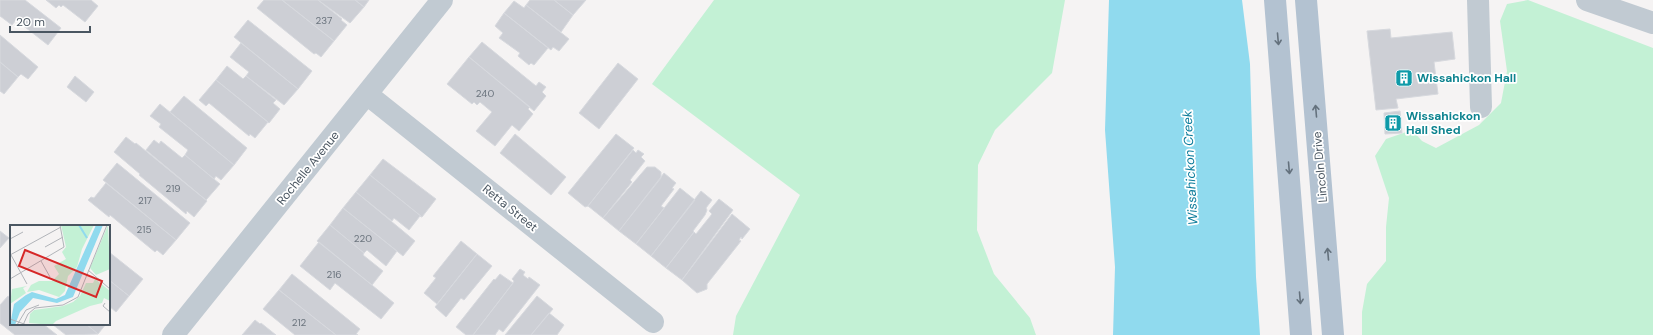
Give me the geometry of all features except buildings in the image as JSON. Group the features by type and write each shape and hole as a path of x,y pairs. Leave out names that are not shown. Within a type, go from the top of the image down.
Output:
{"main road":[{"path":"1275,0 1301,335"},
{"name":"Lincoln Drive","path":"1306,0 1333,335"}],"street":[{"name":"Rochelle Avenue","path":"173,335 368,95 442,0"},
{"path":"1478,0 1481,107"},
{"path":"1587,0 1617,5 1653,23"},
{"name":"Retta Street","path":"368,95 653,322"}],"green space":[{"path":"714,0 1065,0 1052,73 995,130 978,165 977,230 994,274 1030,318 1036,335 733,335 736,316 800,195 652,84"},
{"path":"1528,0 1653,48 1653,335 1362,335 1362,312 1367,284 1386,261 1386,227 1389,198 1375,156 1386,139 1412,130 1422,141 1436,148 1479,125 1501,103 1507,71 1500,21 1507,4"}],"water":[{"name":"Wissahickon Creek","path":"1109,0 1242,0 1250,64 1256,277 1260,335 1113,335 1115,267 1105,130"}],"place":[{"name":"Wissahickon Hall","path":"1404,78"},
{"name":"Wissahickon Hall Shed","path":"1393,123"}]}
